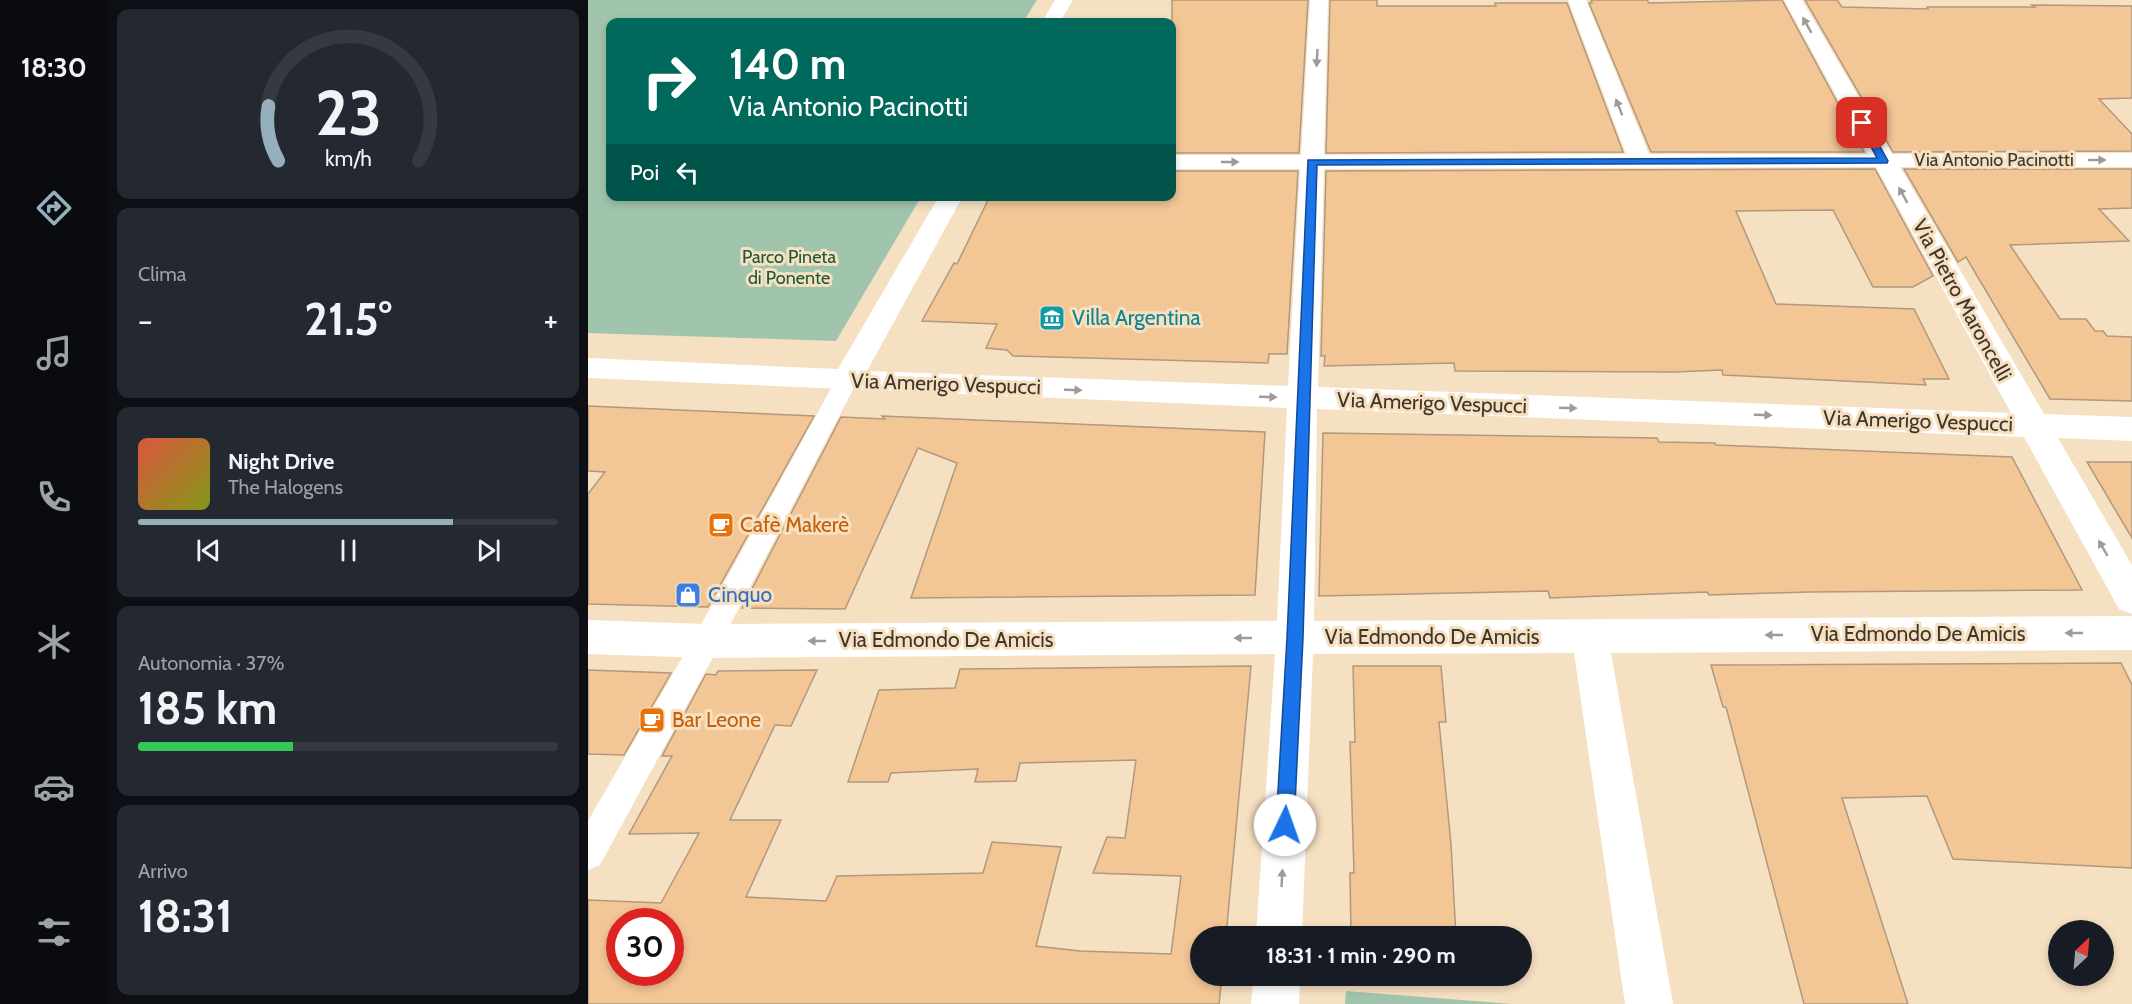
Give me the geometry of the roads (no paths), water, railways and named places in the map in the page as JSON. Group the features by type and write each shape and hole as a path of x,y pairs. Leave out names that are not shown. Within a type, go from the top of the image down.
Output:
{"street":[{"path":"1053,18 1064,0"},
{"path":"1280,926 1295,638 1302,399 1319,0"},
{"path":"1577,0 1640,161"},
{"name":"Via Pietro Maroncelli","path":"1793,0 2132,598"},
{"name":"Via Antonio Pacinotti","path":"1176,162 2132,160"},
{"path":"588,853 707,641 847,380 948,201"},
{"name":"Via Amerigo Vespucci","path":"588,368 1302,399 2132,429"},
{"name":"Via Edmondo De Amicis","path":"588,637 707,641 2132,633"},
{"path":"1590,636 1649,1004"},
{"path":"1275,1004 1276,986"}],"place":[{"name":"Villa Argentina","path":"1052,318"},
{"name":"Cafè Makerè","path":"721,525"},
{"name":"Cinquo","path":"688,595"},
{"name":"Bar Leone","path":"652,720"}],"park label":[{"name":"Parco Pineta di Ponente","path":"789,267"}]}
